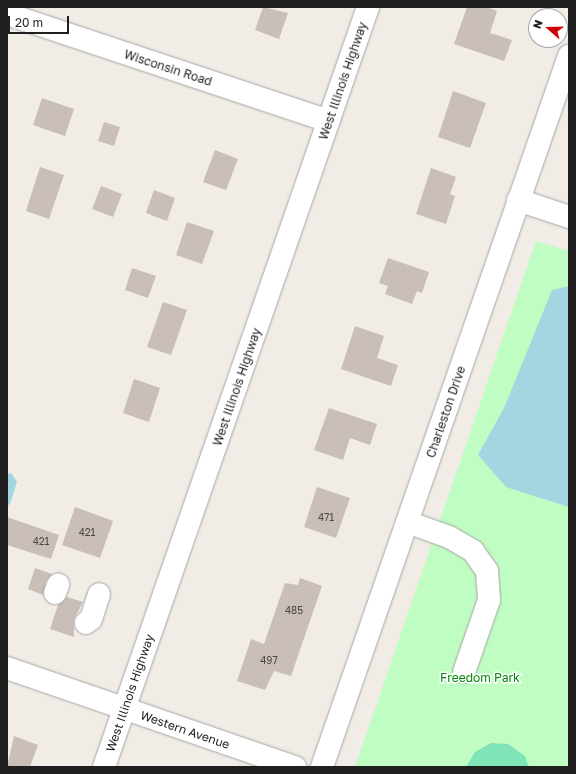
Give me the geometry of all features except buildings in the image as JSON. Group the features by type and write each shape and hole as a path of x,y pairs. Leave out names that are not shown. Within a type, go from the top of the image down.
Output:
{"street":[{"name":"West Illinois Highway","path":"104,767 368,7"},
{"name":"Wisconsin Road","path":"7,14 329,121"},
{"name":"Charleston Drive","path":"322,767 569,56"},
{"path":"518,200 569,217"},
{"path":"407,522 448,537 473,551 487,571 489,600 464,672"},
{"path":"86,623 92,619 99,594"},
{"name":"Western Avenue","path":"7,668 125,710 295,767"}],"green space":[{"name":"Freedom Park","path":"536,241 569,251 569,767 355,767"},
{"path":"491,743 508,744 525,756 529,767 466,767 475,752"}],"water":[{"path":"569,286 569,507 506,487 478,455 504,408 552,290"},
{"path":"11,473 17,482 10,504 7,506 7,474"}]}
